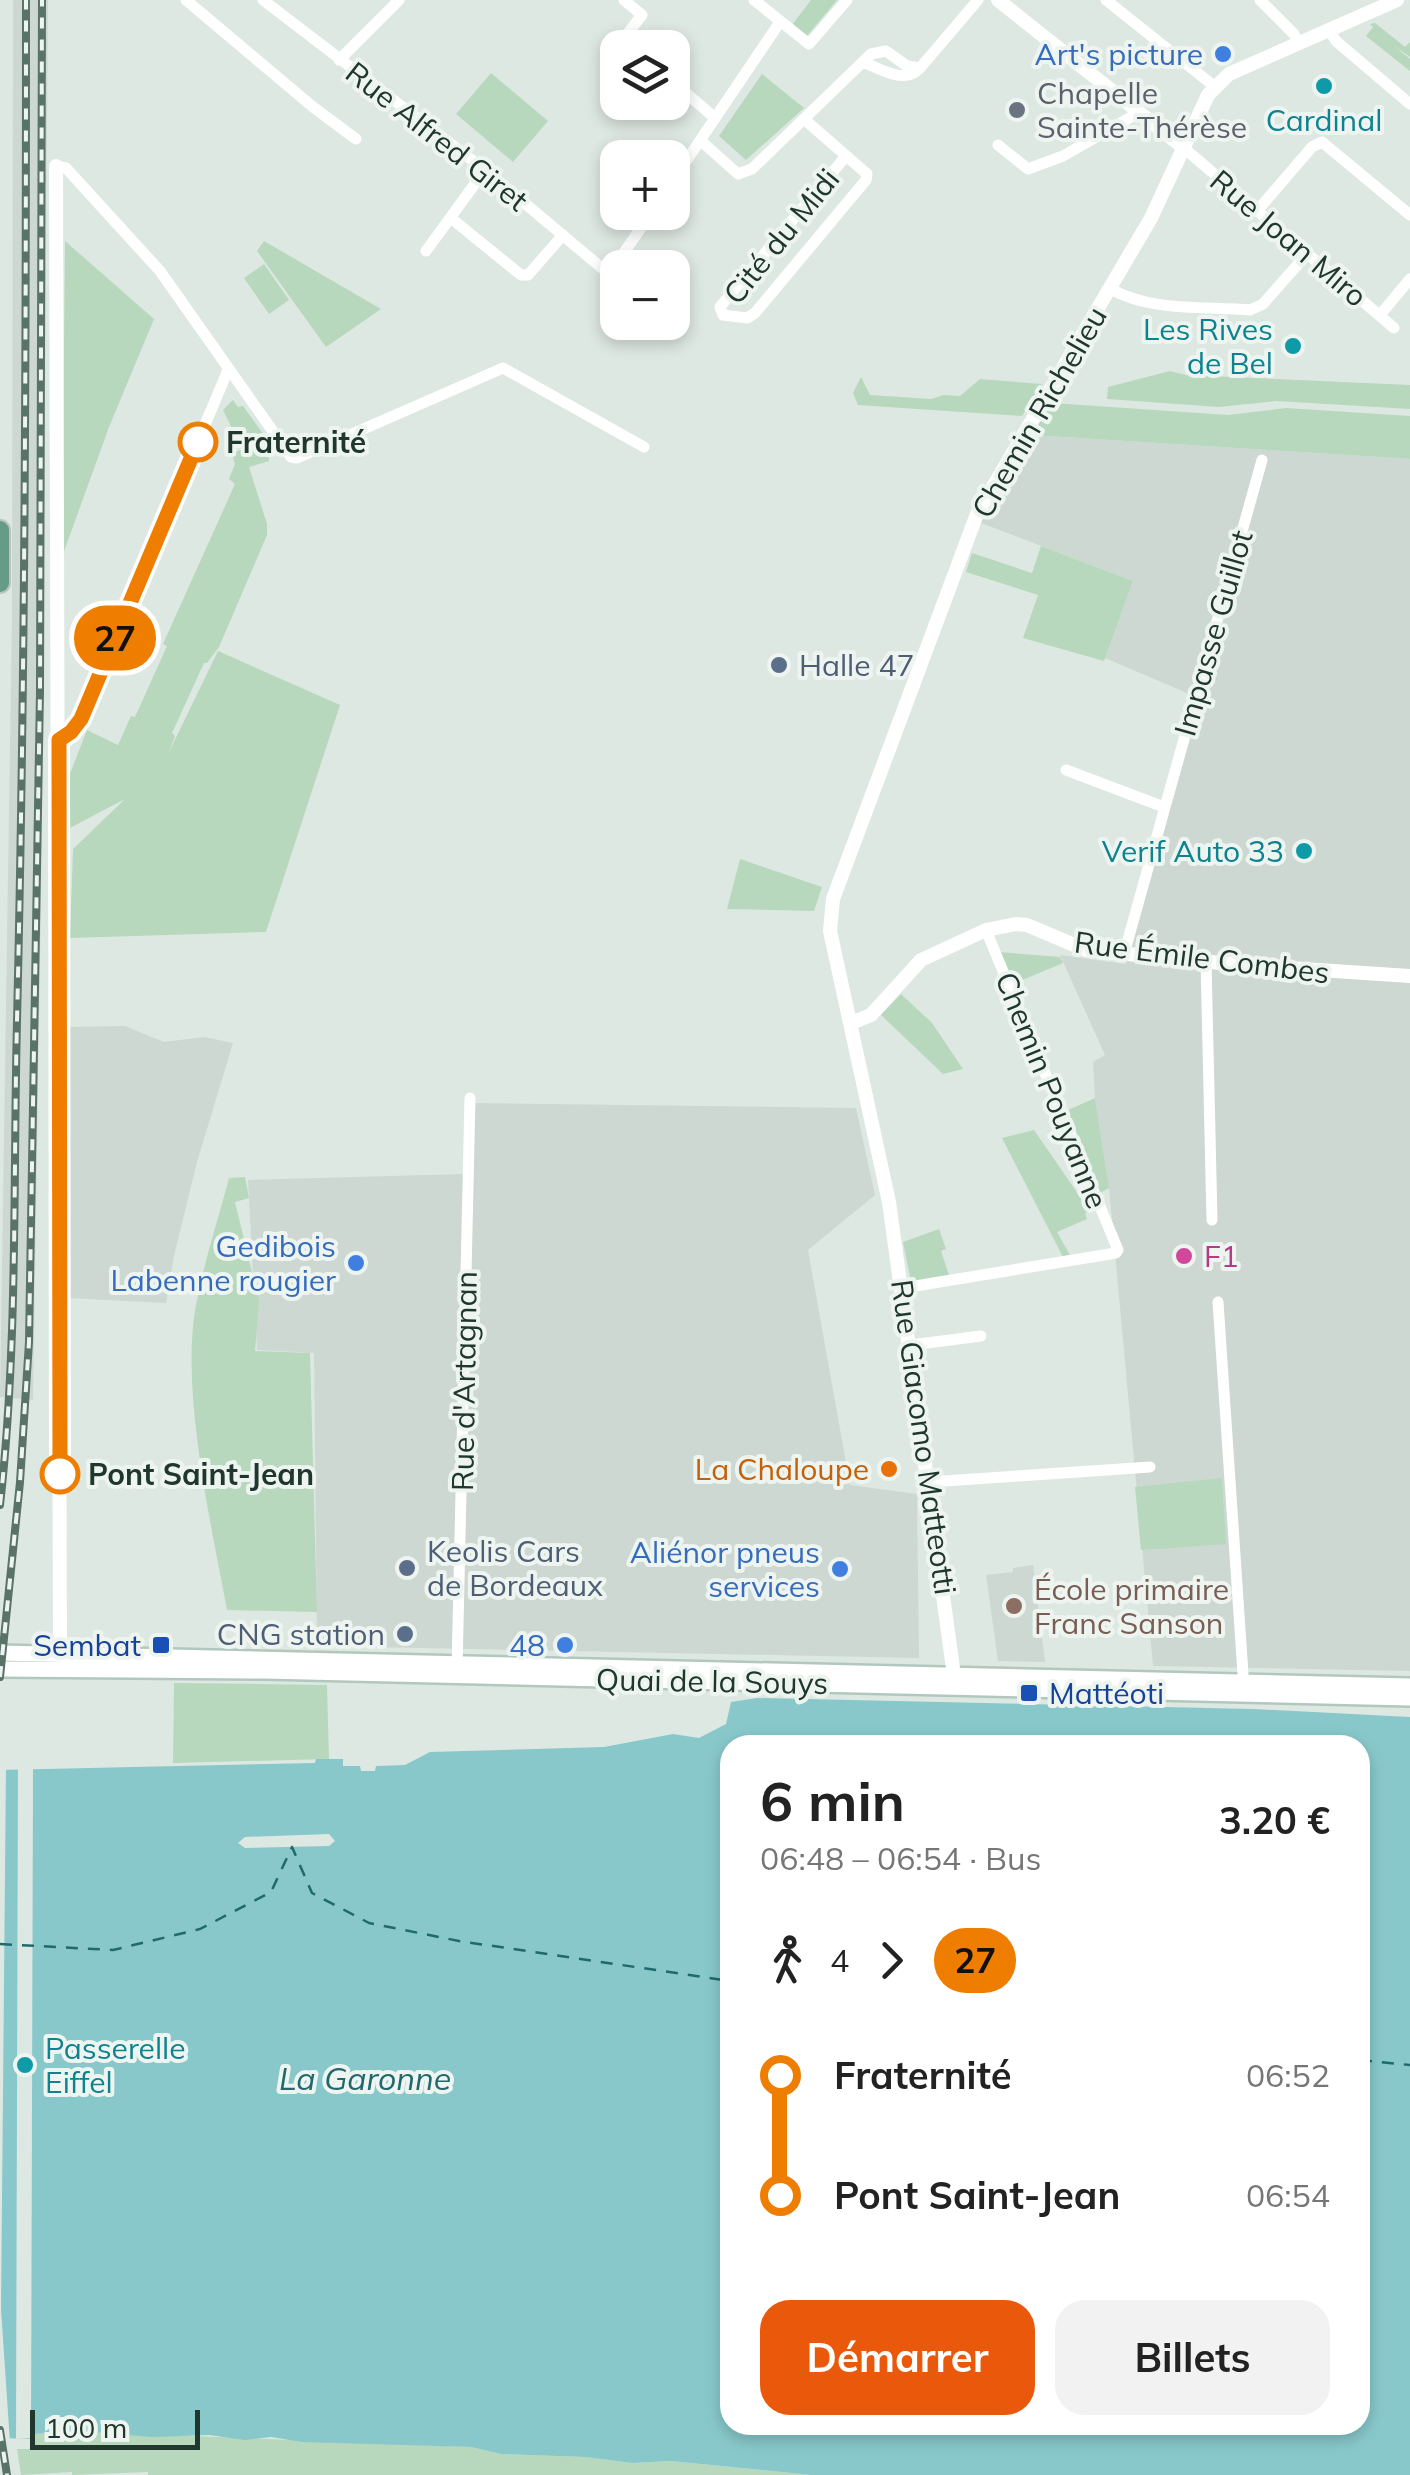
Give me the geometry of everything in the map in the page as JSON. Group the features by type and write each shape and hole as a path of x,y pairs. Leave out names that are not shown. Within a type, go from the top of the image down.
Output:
{"main road":[{"path":"0,530 0,583"},
{"name":"Quai de la Souys","path":"0,1654 457,1670"},
{"name":"Quai de la Souys","path":"7,1669 457,1670 1410,1686"},
{"name":"Quai de la Souys","path":"1244,1686 1410,1698"}],"street":[{"path":"186,0 312,107 356,138"},
{"name":"Rue Alfred Giret","path":"264,0 485,170 610,274 640,230"},
{"path":"339,60 399,0"},
{"path":"624,0 642,15 630,30"},
{"path":"754,0 809,44 847,0"},
{"name":"Cité du Midi","path":"701,141 738,174 752,168 871,54 886,51 907,66 920,68 978,0"},
{"path":"998,0 1184,148"},
{"path":"1106,0 1214,86 1229,74 1397,0"},
{"path":"1260,0 1294,34 1298,44"},
{"path":"690,157 780,22"},
{"path":"1330,30 1336,42 1410,104"},
{"name":"Chemin Richelieu","path":"889,1202 829,922 832,898 977,514 1151,218 1214,86"},
{"path":"690,96 716,118"},
{"path":"998,145 1028,169 1062,156 1138,113"},
{"name":"Cité du Midi","path":"804,119 868,174 856,194 756,313 748,318 723,316 720,307 846,156"},
{"path":"1257,211 1312,146 1322,142 1410,215"},
{"name":"Rue Joan Miro","path":"1184,148 1394,328"},
{"path":"70,1670 60,1654 56,166 66,168 160,271 291,457 297,458 503,368 644,447"},
{"path":"426,251 485,170"},
{"path":"452,219 521,275 528,274 563,234"},
{"path":"1111,289 1133,299 1156,303 1250,310 1263,304 1308,254"},
{"path":"1380,315 1410,279"},
{"path":"59,740 81,719 228,370"},
{"name":"Impasse Guillot","path":"1124,954 1262,460"},
{"path":"1066,770 1164,806"},
{"name":"Rue Émile Combes","path":"851,1023 871,1016 921,960 1002,926 1027,925 1086,950 1410,976"},
{"name":"Chemin Pouyanne","path":"903,1288 1118,1250 986,930"},
{"path":"1206,961 1212,1220"},
{"name":"Rue d'Artagnan","path":"457,1670 470,1098"},
{"name":"Rue Giacomo Matteotti","path":"889,1202 955,1680"},
{"path":"1218,1302 1244,1686"},
{"path":"911,1345 981,1336"},
{"path":"930,1482 1150,1466"},
{"path":"7,1669 60,1654"}],"shaded area":[{"path":"13,0 48,0 33,1400 0,1397 12,615"},
{"path":"1032,435 1410,459 1410,1671 1153,1666 1109,1188 1095,1098 1093,1062 1105,1055 1060,955 1126,964 1201,699 1105,658 1133,581 981,523 991,495"},
{"path":"125,1026 164,1042 204,1037 233,1043 197,1162 166,1303 67,1298 65,1027"},
{"path":"465,1103 856,1108 875,1195 808,1250 850,1485 917,1494 919,1658 317,1646 314,1353 257,1350 248,1180 464,1174"},
{"name":"École primaire Franc Sanson","path":"1033,1565 1045,1662 998,1661 986,1575"}],"green space":[{"path":"811,0 837,0 806,37 792,25"},
{"path":"1375,23 1405,47 1410,42 1410,57 1394,46 1410,59 1410,71 1366,36 1373,27 1370,24"},
{"path":"491,73 548,121 513,162 456,114"},
{"path":"762,74 804,108 746,160 719,136"},
{"path":"65,241 154,319 109,427 62,557"},
{"path":"264,241 381,309 326,347 257,251"},
{"path":"264,264 289,300 269,314 244,278"},
{"path":"1170,371 1186,375 1410,385 1410,409 1276,401 1219,407 1107,399 1108,387"},
{"path":"861,377 870,395 931,399 960,396 980,379 1042,384 1022,416 858,405 853,393"},
{"path":"233,400 238,407 243,406 267,439 269,461 249,467 267,535 219,647 204,663 172,733 175,736 168,754 218,651 340,705 266,932 70,938 73,849 125,799 66,830 68,779 87,730 118,745 167,646 163,644 235,484 229,479 235,464 232,454 242,449 223,410"},
{"path":"1052,403 1228,415 1286,408 1410,416 1410,459 1032,435"},
{"path":"1041,546 1133,581 1104,661 1023,638 1038,595 966,572 972,553 1032,573"},
{"path":"740,859 822,887 814,911 727,909"},
{"path":"999,952 1060,957 1063,963 1013,984"},
{"path":"901,994 932,1023 963,1069 943,1074 881,1015"},
{"path":"1095,1098 1109,1188 1100,1193 1068,1110"},
{"path":"1034,1130 1085,1204 1091,1204 1094,1210 1085,1213 1087,1219 1057,1232 1070,1255 1063,1257 1002,1138"},
{"path":"245,1177 249,1198 235,1202 259,1301 255,1351 310,1353 317,1612 227,1610 206,1498 192,1376 196,1305 229,1178"},
{"path":"939,1229 949,1275 911,1282 903,1242"},
{"path":"1222,1478 1226,1544 1141,1550 1135,1487"},
{"path":"174,1683 327,1685 329,1759 173,1763"},
{"path":"59,2432 73,2439 90,2432 471,2447 501,2454 632,2463 671,2461 811,2475 21,2475 17,2449 31,2449 34,2434"}],"water":[{"name":"La Garonne","path":"757,1698 1253,1709 1410,1717 1410,2475 811,2475 671,2461 632,2463 501,2454 471,2447 302,2442 271,2437 245,2440 209,2435 153,2437 90,2432 73,2439 59,2432 34,2434 32,2439 0,2438 0,1770 315,1763 316,1759 343,1759 343,1766 375,1771 376,1766 405,1765 430,1752 604,1747 673,1734 699,1738 726,1724 731,1702"}],"pier":[{"name":"Passerelle Eiffel","path":"33,1764 31,2438 16,2439 18,1765"},
{"path":"0,1765 6,1765 1,2309 10,2443 0,2443"},
{"path":"329,1834 335,1841 329,1846 245,1848 238,1843 245,1837"}],"ferry route":[{"path":"0,1944 113,1950 200,1929 271,1892 292,1847 312,1893 369,1923 459,1941 720,1980"},
{"path":"1370,2061 1410,2065"}],"railway":[{"path":"0,1505 14,1263 23,638 26,0"},
{"path":"0,1677 20,1482 29,1342 40,691 42,0"},
{"path":"0,2430 7,2475"}],"bus line":[{"name":"27","path":"60,1474 59,740 81,719 198,442"}],"place":[{"name":"Art's picture","path":"1223,54"},
{"name":"Cardinal","path":"1324,86"},
{"name":"Chapelle Sainte-Thérèse","path":"1017,110"},
{"name":"Les Rives de Bel","path":"1293,346"},
{"name":"Fraternité","path":"198,442"},
{"name":"Halle 47","path":"779,665"},
{"name":"Verif Auto 33","path":"1304,851"},
{"name":"F1","path":"1184,1256"},
{"name":"Gedibois Labenne rougier","path":"356,1263"},
{"name":"La Chaloupe","path":"889,1469"},
{"name":"Pont Saint-Jean","path":"60,1474"},
{"name":"Keolis Cars de Bordeaux","path":"407,1568"},
{"name":"Aliénor pneus services","path":"840,1569"},
{"name":"École primaire Franc Sanson","path":"1014,1606"},
{"name":"CNG station","path":"405,1634"},
{"name":"Sembat","path":"161,1645"},
{"name":"48","path":"565,1645"},
{"name":"Mattéoti","path":"1029,1693"},
{"name":"Passerelle Eiffel","path":"25,2065"}]}
